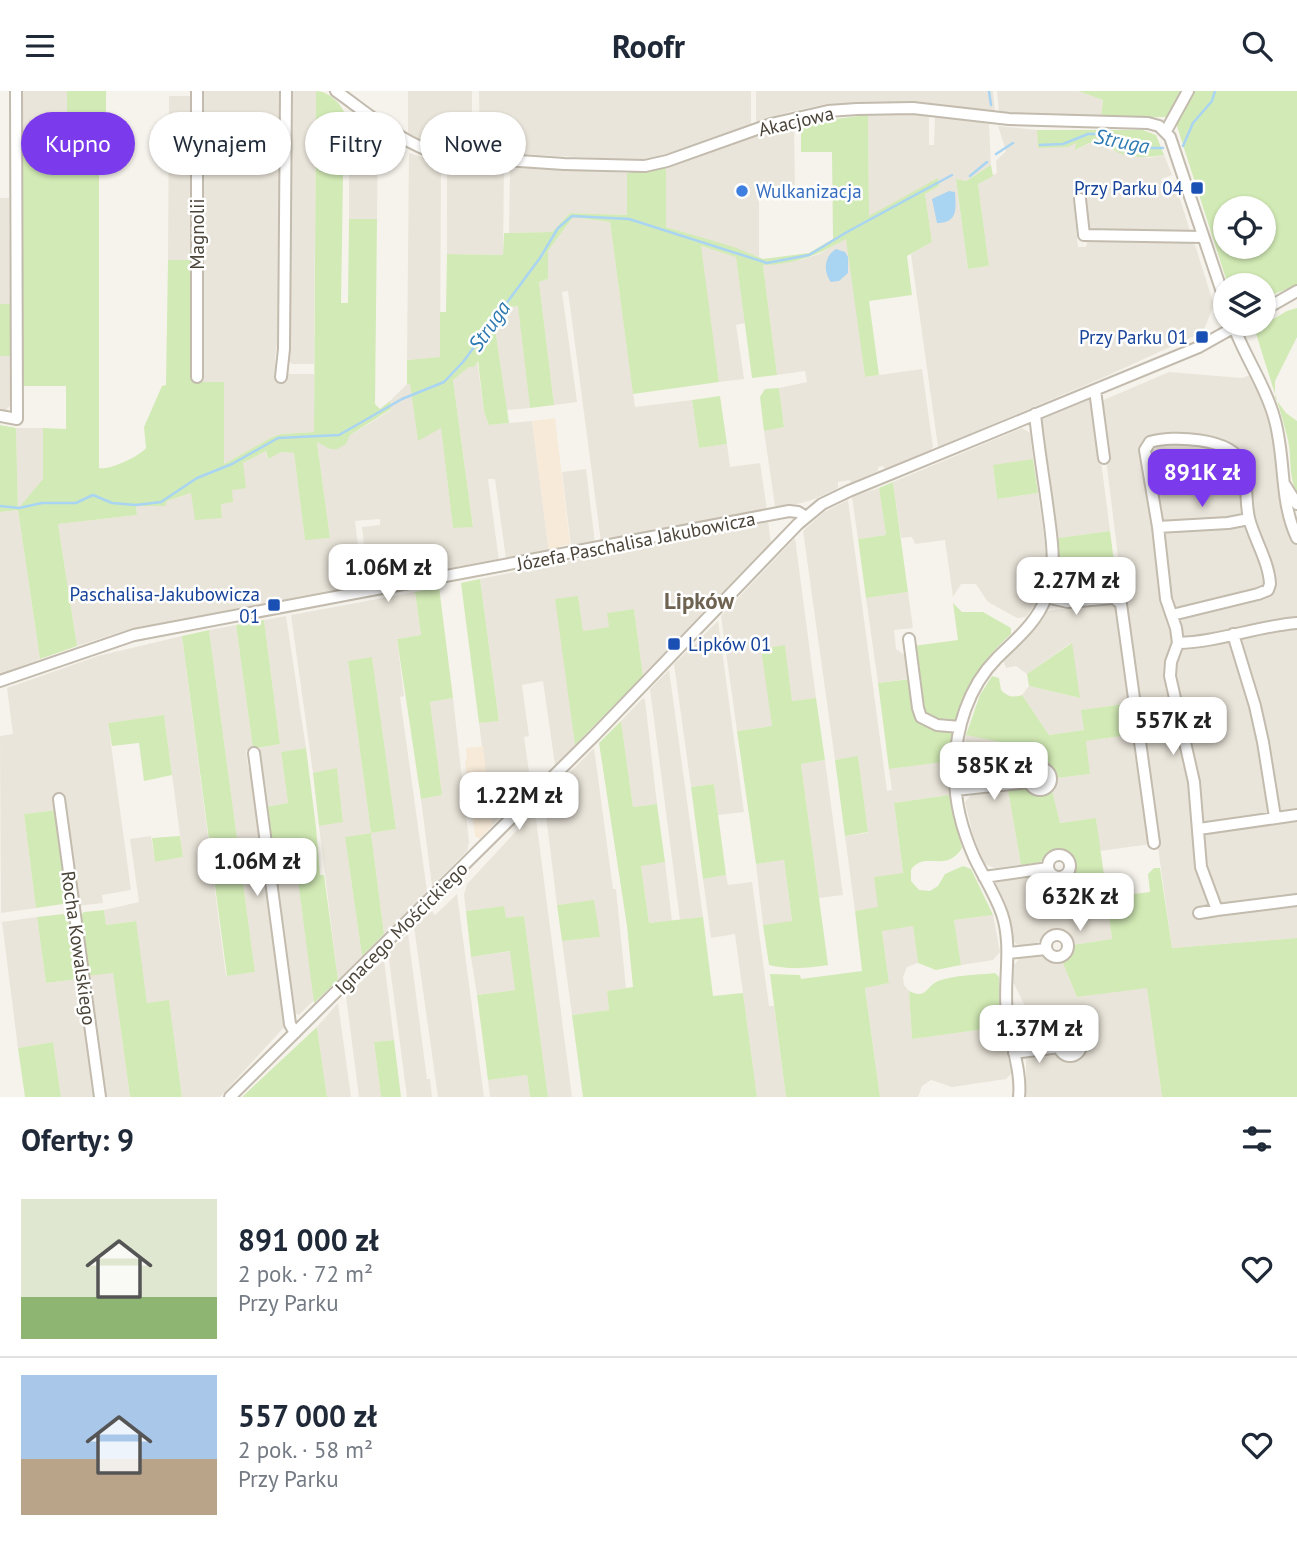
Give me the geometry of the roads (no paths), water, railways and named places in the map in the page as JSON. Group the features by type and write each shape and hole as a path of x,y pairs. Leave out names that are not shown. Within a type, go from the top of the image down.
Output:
{"street":[{"path":"0,416 17,419 16,91"},
{"name":"Magnolii","path":"197,91 197,377"},
{"path":"281,377 284,349 286,91"},
{"name":"Akacjowa","path":"336,91 404,141 431,153 461,158 553,163 645,166 667,161 771,124 828,111 857,109 913,108 1009,119 1148,123 1166,131"},
{"path":"1188,91 1166,131 1215,273"},
{"path":"1080,199 1084,235 1203,237"},
{"path":"1276,303 1297,291"},
{"path":"806,517 833,498 1199,347 1218,336"},
{"path":"1241,336 1274,414 1280,439 1285,485 1297,538"},
{"path":"1095,390 1104,458"},
{"path":"1019,1097 1020,1086 1006,997 1009,953 1007,930 1001,911 973,855 961,820 954,770 960,727 980,679 991,664 1026,630 1046,597 1054,571 1035,414"},
{"path":"1172,615 1258,594 1268,590 1271,581 1249,519 1243,469 1234,451 1218,444 1160,439 1146,446 1144,456 1158,527 1166,599 1178,643 1171,662 1170,684 1194,782 1201,867 1217,910"},
{"path":"1285,485 1297,504"},
{"name":"Józefa Paschalisa Jakubowicza","path":"0,681 134,635 789,511 799,512 806,517"},
{"name":"Ignacego Mościckiego","path":"230,1097 593,737 806,517"},
{"path":"1158,527 1228,523 1249,519"},
{"path":"1046,597 1068,602 1114,598 1120,601 1154,843"},
{"path":"1178,643 1200,642 1279,624 1297,623"},
{"path":"1233,634 1260,730 1275,817"},
{"path":"909,639 921,717 937,725 960,727"},
{"path":"254,753 290,1024 295,1033"},
{"path":"956,790 1029,782"},
{"name":"Rocha Kowalskiego","path":"59,799 100,1097"},
{"path":"1199,829 1297,815"},
{"path":"984,877 1048,868"},
{"path":"1199,913 1297,900"},
{"path":"1009,953 1046,949"},
{"path":"1014,1053 1059,1047"}],"water":[{"path":"949,191 955,192 954,214 949,221 937,223 932,199"},
{"path":"836,249 845,252 848,257 848,273 839,281 831,282 826,264"}],"waterway":[{"path":"989,91 991,105"},
{"name":"Struga","path":"1183,146 1193,123 1212,101 1215,91"},
{"name":"Struga","path":"1040,145 1063,144 1088,134 1104,134 1124,146 1141,142 1148,148 1163,148"},
{"name":"Struga","path":"996,154 1013,143"},
{"name":"Struga","path":"970,176 987,162"},
{"name":"Struga","path":"0,506 19,508 42,503 76,503 93,495 112,503 136,505 161,502 197,478 232,464 278,438 339,435 402,399 444,382 463,362 540,258 558,228 572,216 629,219 767,263 809,255 952,175"}],"place":[{"name":"Przy Parku 04","path":"1197,188"},
{"name":"Wulkanizacja","path":"742,191"},
{"name":"Przy Parku 01","path":"1202,337"},
{"name":"Paschalisa-Jakubowicza 01","path":"274,605"},
{"name":"Lipków 01","path":"674,644"}],"district":[{"name":"Lipków","path":"699,600"}]}
